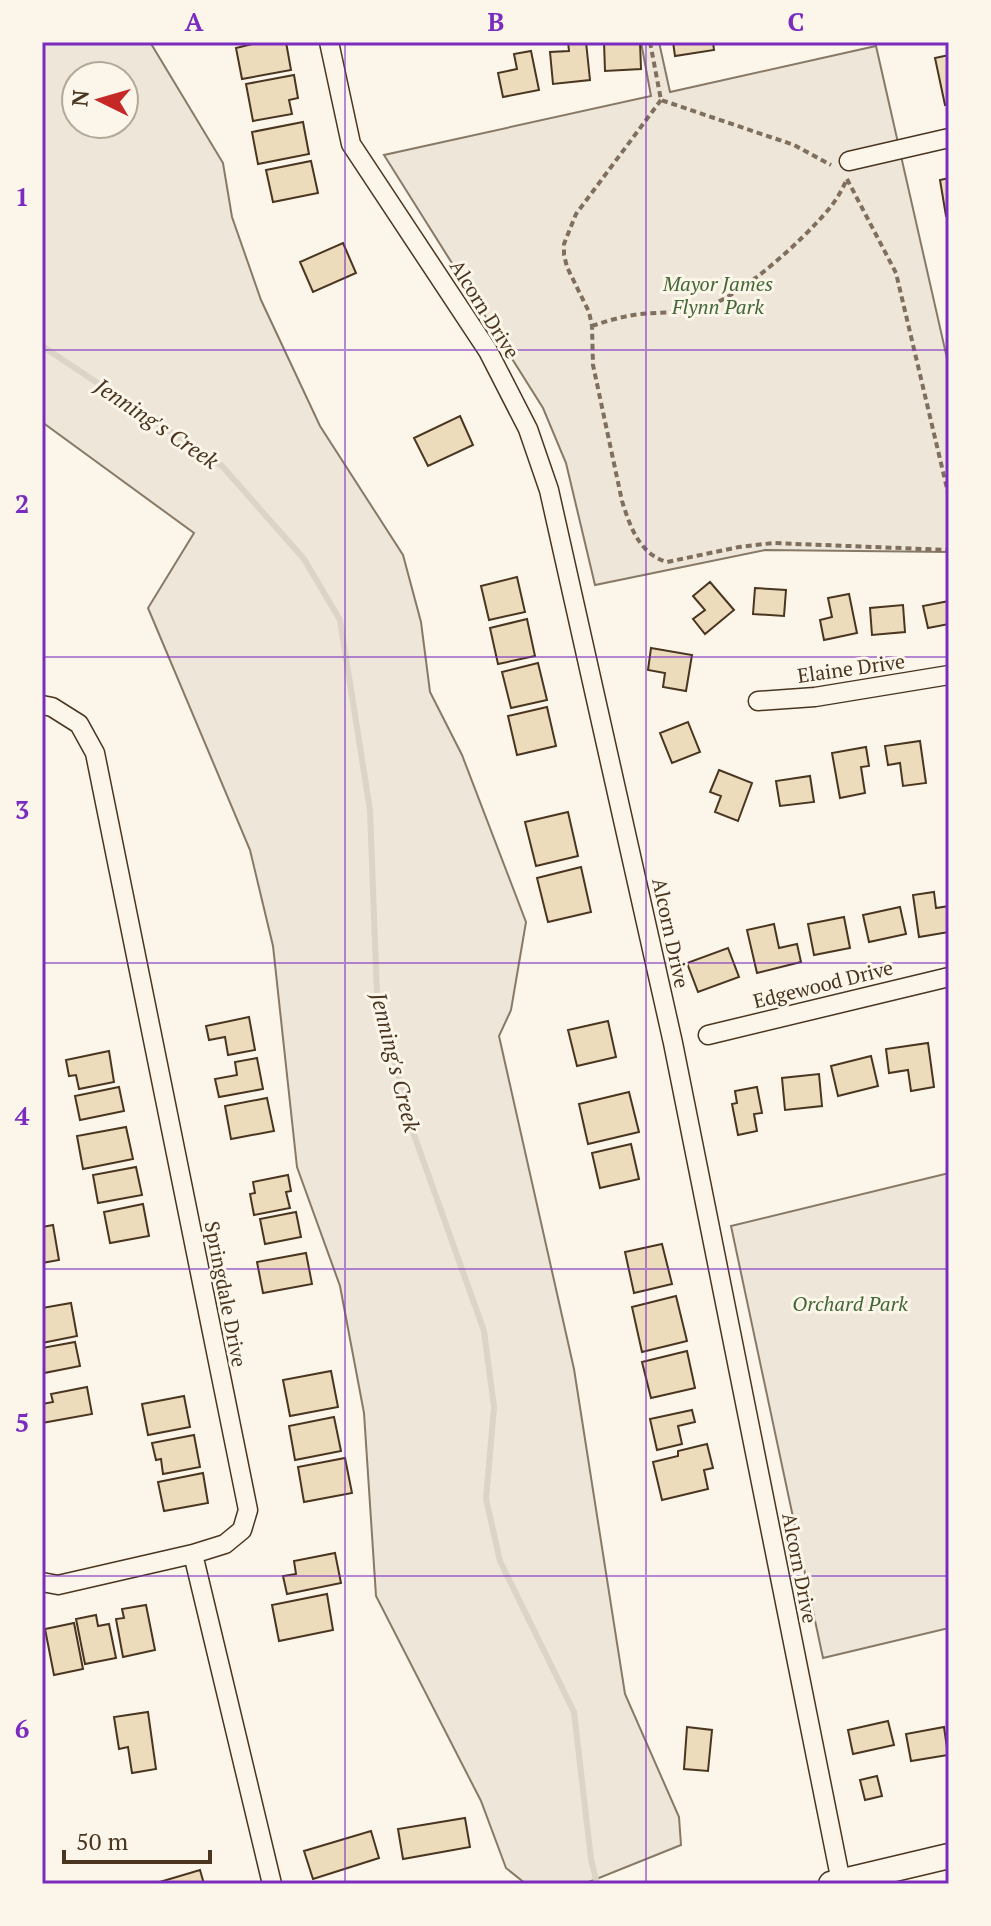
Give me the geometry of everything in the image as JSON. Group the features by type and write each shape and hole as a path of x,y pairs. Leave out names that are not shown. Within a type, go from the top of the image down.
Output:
{"main road":[{"path":"836,1883 949,1856"}],"street":[{"name":"Alcorn Drive","path":"335,43 351,144 488,351 523,418 547,482 673,1043 836,1883"},
{"path":"845,172 949,138"},
{"name":"Elaine Drive","path":"758,701 815,697 949,675"},
{"name":"Springdale Drive","path":"42,705 52,707 79,724 95,753 248,1510 242,1530 225,1544 58,1585 42,1582"},
{"name":"Edgewood Drive","path":"708,1035 949,977"},
{"path":"193,1554 272,1884"}],"path":[{"path":"650,42 661,100 576,214 564,244 567,267 589,312 593,365 622,501 640,544 658,559 667,562 773,543 949,550"},
{"path":"661,100 794,145 845,172 896,273 949,497"},
{"path":"592,326 638,314 699,308 727,297 779,258 827,211 845,172"}],"green space":[{"path":"42,42 150,42 223,163 232,217 261,300 320,426 403,555 421,622 430,692 462,755 526,922 511,1010 499,1036 574,1369 625,1694 679,1817 681,1845 584,1884 526,1884 506,1868 481,1801 376,1596 364,1413 340,1286 297,1167 273,946 250,850 148,608 194,533 42,422"},
{"name":"Mayor James Flynn Park","path":"641,42 659,42 670,92 876,46 949,367 949,552 765,550 595,585 566,463 543,408 384,155 651,96"},
{"name":"Orchard Park","path":"949,1173 949,1628 823,1658 731,1226"}],"building":[{"path":"251,42 286,42 291,70 242,79 236,48"},
{"path":"568,42 586,42 590,80 553,84 550,52 569,51"},
{"path":"604,42 640,42 641,69 605,71"},
{"path":"673,42 713,42 714,50 675,56"},
{"path":"531,51 539,90 503,97 498,73 517,69 514,54"},
{"path":"949,55 949,104 945,105 935,58"},
{"path":"294,75 298,98 289,100 292,114 253,121 246,84"},
{"path":"303,122 309,154 258,164 252,132"},
{"path":"311,161 318,193 273,202 266,170"},
{"path":"949,178 949,216 946,216 940,180"},
{"path":"343,243 356,273 313,292 300,262"},
{"path":"460,416 473,445 428,466 414,438"},
{"path":"517,577 525,612 489,620 481,586"},
{"path":"710,582 734,610 705,634 693,619 705,610 693,596"},
{"path":"755,588 786,590 784,616 753,614"},
{"path":"849,594 857,633 824,640 820,620 832,617 828,598"},
{"path":"949,601 949,624 928,628 923,606"},
{"path":"903,605 905,632 872,635 870,608"},
{"path":"527,619 535,656 498,664 490,628"},
{"path":"651,648 692,655 686,691 663,687 665,673 648,670"},
{"path":"538,663 547,700 511,708 502,672"},
{"path":"547,707 556,746 517,755 508,716"},
{"path":"688,722 700,752 672,763 660,733"},
{"path":"920,741 926,783 903,786 900,763 888,765 885,746"},
{"path":"866,747 869,766 861,767 865,793 840,798 832,753"},
{"path":"719,770 752,783 738,821 715,812 721,796 710,792"},
{"path":"810,776 814,802 780,806 776,781"},
{"path":"568,812 578,856 536,866 525,822"},
{"path":"581,867 591,912 548,922 537,878"},
{"path":"934,892 936,908 949,906 949,932 919,937 913,895"},
{"path":"900,907 906,934 869,942 863,915"},
{"path":"844,917 850,948 814,955 808,924"},
{"path":"774,924 779,948 797,944 801,962 757,973 747,930"},
{"path":"728,948 739,977 698,992 687,963"},
{"path":"249,1017 255,1050 228,1055 225,1037 209,1040 206,1026"},
{"path":"608,1021 616,1057 577,1066 568,1030"},
{"path":"928,1043 934,1087 911,1091 908,1070 889,1073 886,1049"},
{"path":"109,1051 114,1082 79,1089 76,1075 69,1076 66,1060"},
{"path":"871,1056 878,1086 838,1096 831,1066"},
{"path":"257,1058 263,1089 219,1097 215,1079 237,1075 235,1062"},
{"path":"819,1074 822,1106 785,1110 782,1078"},
{"path":"119,1087 124,1111 80,1120 75,1096"},
{"path":"757,1087 762,1113 754,1114 757,1131 738,1135 732,1104 737,1103 735,1091"},
{"path":"629,1092 639,1132 588,1144 579,1104"},
{"path":"267,1098 274,1131 231,1139 225,1106"},
{"path":"126,1127 133,1159 83,1169 77,1136"},
{"path":"631,1144 639,1179 600,1188 592,1153"},
{"path":"136,1167 142,1195 98,1203 93,1175"},
{"path":"288,1175 291,1191 286,1192 290,1208 254,1215 250,1194 255,1193 253,1182"},
{"path":"143,1204 149,1236 110,1243 104,1212"},
{"path":"296,1212 301,1237 265,1244 260,1219"},
{"path":"53,1225 59,1260 42,1263 42,1227"},
{"path":"662,1244 672,1284 634,1293 625,1252"},
{"path":"306,1253 312,1284 263,1293 257,1262"},
{"path":"676,1296 687,1341 642,1352 632,1307"},
{"path":"71,1303 77,1336 42,1343 42,1308"},
{"path":"75,1342 80,1366 44,1373 42,1348"},
{"path":"687,1351 695,1388 651,1398 642,1362"},
{"path":"331,1371 338,1407 290,1416 283,1380"},
{"path":"87,1387 92,1414 42,1423 42,1404 53,1402 51,1394"},
{"path":"184,1396 190,1427 148,1435 142,1404"},
{"path":"692,1410 695,1422 678,1426 682,1444 657,1450 650,1419"},
{"path":"334,1417 341,1451 295,1460 289,1426"},
{"path":"194,1435 200,1467 163,1474 161,1459 156,1460 152,1443"},
{"path":"707,1444 713,1468 704,1470 708,1489 662,1500 653,1462 678,1456 678,1451"},
{"path":"345,1458 352,1493 304,1502 298,1467"},
{"path":"203,1473 208,1503 164,1511 158,1482"},
{"path":"335,1553 341,1583 287,1594 283,1576 296,1574 294,1561"},
{"path":"327,1594 333,1630 279,1641 272,1605"},
{"path":"146,1605 155,1650 123,1657 116,1619 124,1618 122,1609"},
{"path":"96,1615 98,1626 109,1624 116,1658 85,1664 76,1619"},
{"path":"74,1623 83,1669 54,1675 45,1629"},
{"path":"148,1712 156,1769 132,1773 128,1747 119,1749 114,1717"},
{"path":"888,1721 894,1745 853,1754 848,1730"},
{"path":"687,1727 712,1730 708,1771 684,1769"},
{"path":"944,1727 948,1755 911,1761 906,1734"},
{"path":"877,1776 882,1796 865,1800 860,1780"},
{"path":"465,1818 470,1847 403,1859 398,1829"},
{"path":"371,1831 379,1858 313,1879 304,1851"},
{"path":"200,1870 204,1884 153,1884"}],"waterway":[{"name":"Jenning's Creek","path":"42,346 222,466 304,559 340,620 370,810 377,995 413,1132 484,1331 494,1407 486,1499 500,1561 574,1712 591,1859 597,1884"}]}
